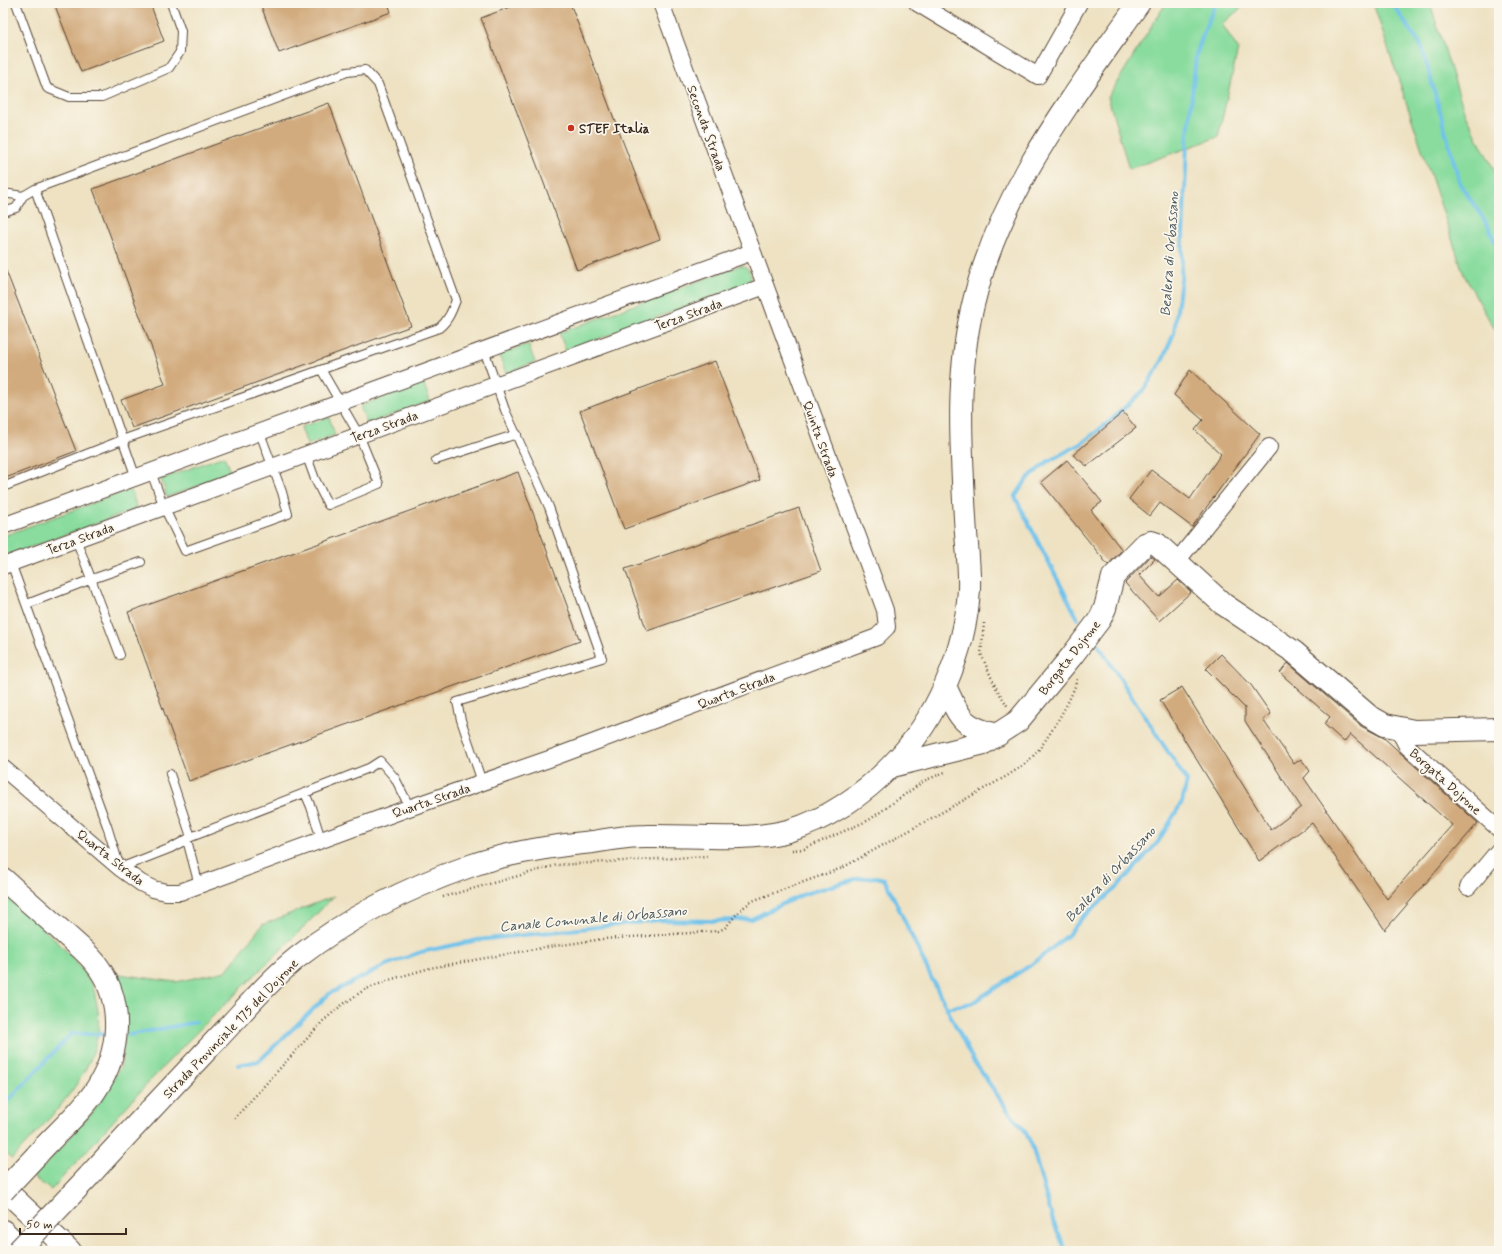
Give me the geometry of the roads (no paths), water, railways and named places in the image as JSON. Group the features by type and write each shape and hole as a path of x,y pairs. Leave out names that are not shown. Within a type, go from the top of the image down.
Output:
{"main road":[{"name":"Strada Provinciale 175 del Dojrone","path":"18,1251 255,999 296,958 346,924 418,886 475,864 548,847 640,836 756,836 788,831 821,818 854,798 892,766 920,732 933,713 945,686 964,625 969,589 960,431 963,367 972,308 983,270 1012,196 1031,161 1139,3"},
{"name":"Borgata Dojrone","path":"892,766 984,743 1018,721 1100,620 1105,608 1113,576 1145,544 1151,542 1157,544 1177,561 1223,604 1294,652 1369,716 1385,725 1398,729 1414,731 1499,729"},
{"path":"945,686 956,712 963,720 979,730 998,735"},
{"path":"3,879 88,954 98,966 105,979 114,1006 116,1039 112,1058 97,1089 36,1156 3,1189 70,1251"},
{"path":"3,1231 24,1251"}],"street":[{"name":"Seconda Strada","path":"661,3 752,252"},
{"path":"917,3 1038,76 1079,3"},
{"name":"Quinta Strada","path":"752,252 884,610 887,627"},
{"path":"3,526 752,252"},
{"name":"Terza Strada","path":"7,564 765,286"},
{"path":"1177,561 1269,447"},
{"name":"Quarta Strada","path":"3,768 120,868 153,889 166,892 180,892 321,839 549,760 877,637 887,627"},
{"name":"Borgata Dojrone","path":"1398,729 1407,746 1499,828"},
{"path":"1468,887 1499,850"}],"lane":[{"path":"16,3 47,88 69,97 102,97 169,68 180,52 181,31 171,3"},
{"path":"3,212 16,208 23,196 35,189 347,72 365,70 378,84 456,300 453,310 445,324 439,328 322,371 122,440 3,487"},
{"path":"35,189 136,478"},
{"path":"3,193 23,196"},
{"path":"482,782 461,720 457,702 602,658 549,507 505,410 484,350"},
{"path":"306,454 315,479 328,505 379,484 359,435 341,402 328,384 322,371"},
{"path":"151,472 164,507 185,551 288,514 260,433"},
{"path":"436,460 517,434"},
{"path":"76,539 120,655"},
{"path":"27,604 92,578 141,562"},
{"path":"7,564 27,604 107,826 120,868 171,848 189,838 369,768 380,761 395,778 410,808"},
{"path":"170,774 189,838 199,885"},
{"path":"305,793 312,807 321,839"}],"waterway":[{"name":"Bealera di Orbassano","path":"1078,619 1015,497 1027,479 1047,462 1082,443 1110,421 1143,391 1162,361 1174,333 1181,279 1187,144 1196,55 1216,3"},
{"name":"Bealera di Orbassano","path":"1392,3 1422,47 1460,184 1489,227 1499,252"},
{"name":"Bealera di Orbassano","path":"947,1008 972,1003 1034,963 1068,935 1083,917 1117,887 1158,842 1182,802 1187,781 1097,643"},
{"name":"Canale Comunale di Orbassano","path":"238,1065 259,1061 329,994 386,965 421,952 478,940 660,920 715,921 751,919 804,894 856,879 876,877 884,879 891,892 931,977 973,1060 1009,1112 1025,1131 1032,1146 1053,1221 1066,1251"},
{"name":"Canale Comunale di Orbassano","path":"129,1035 196,1022"},
{"path":"3,1106 71,1034 107,1034"}],"place":[{"name":"STEF Italia","path":"571,128"}]}
